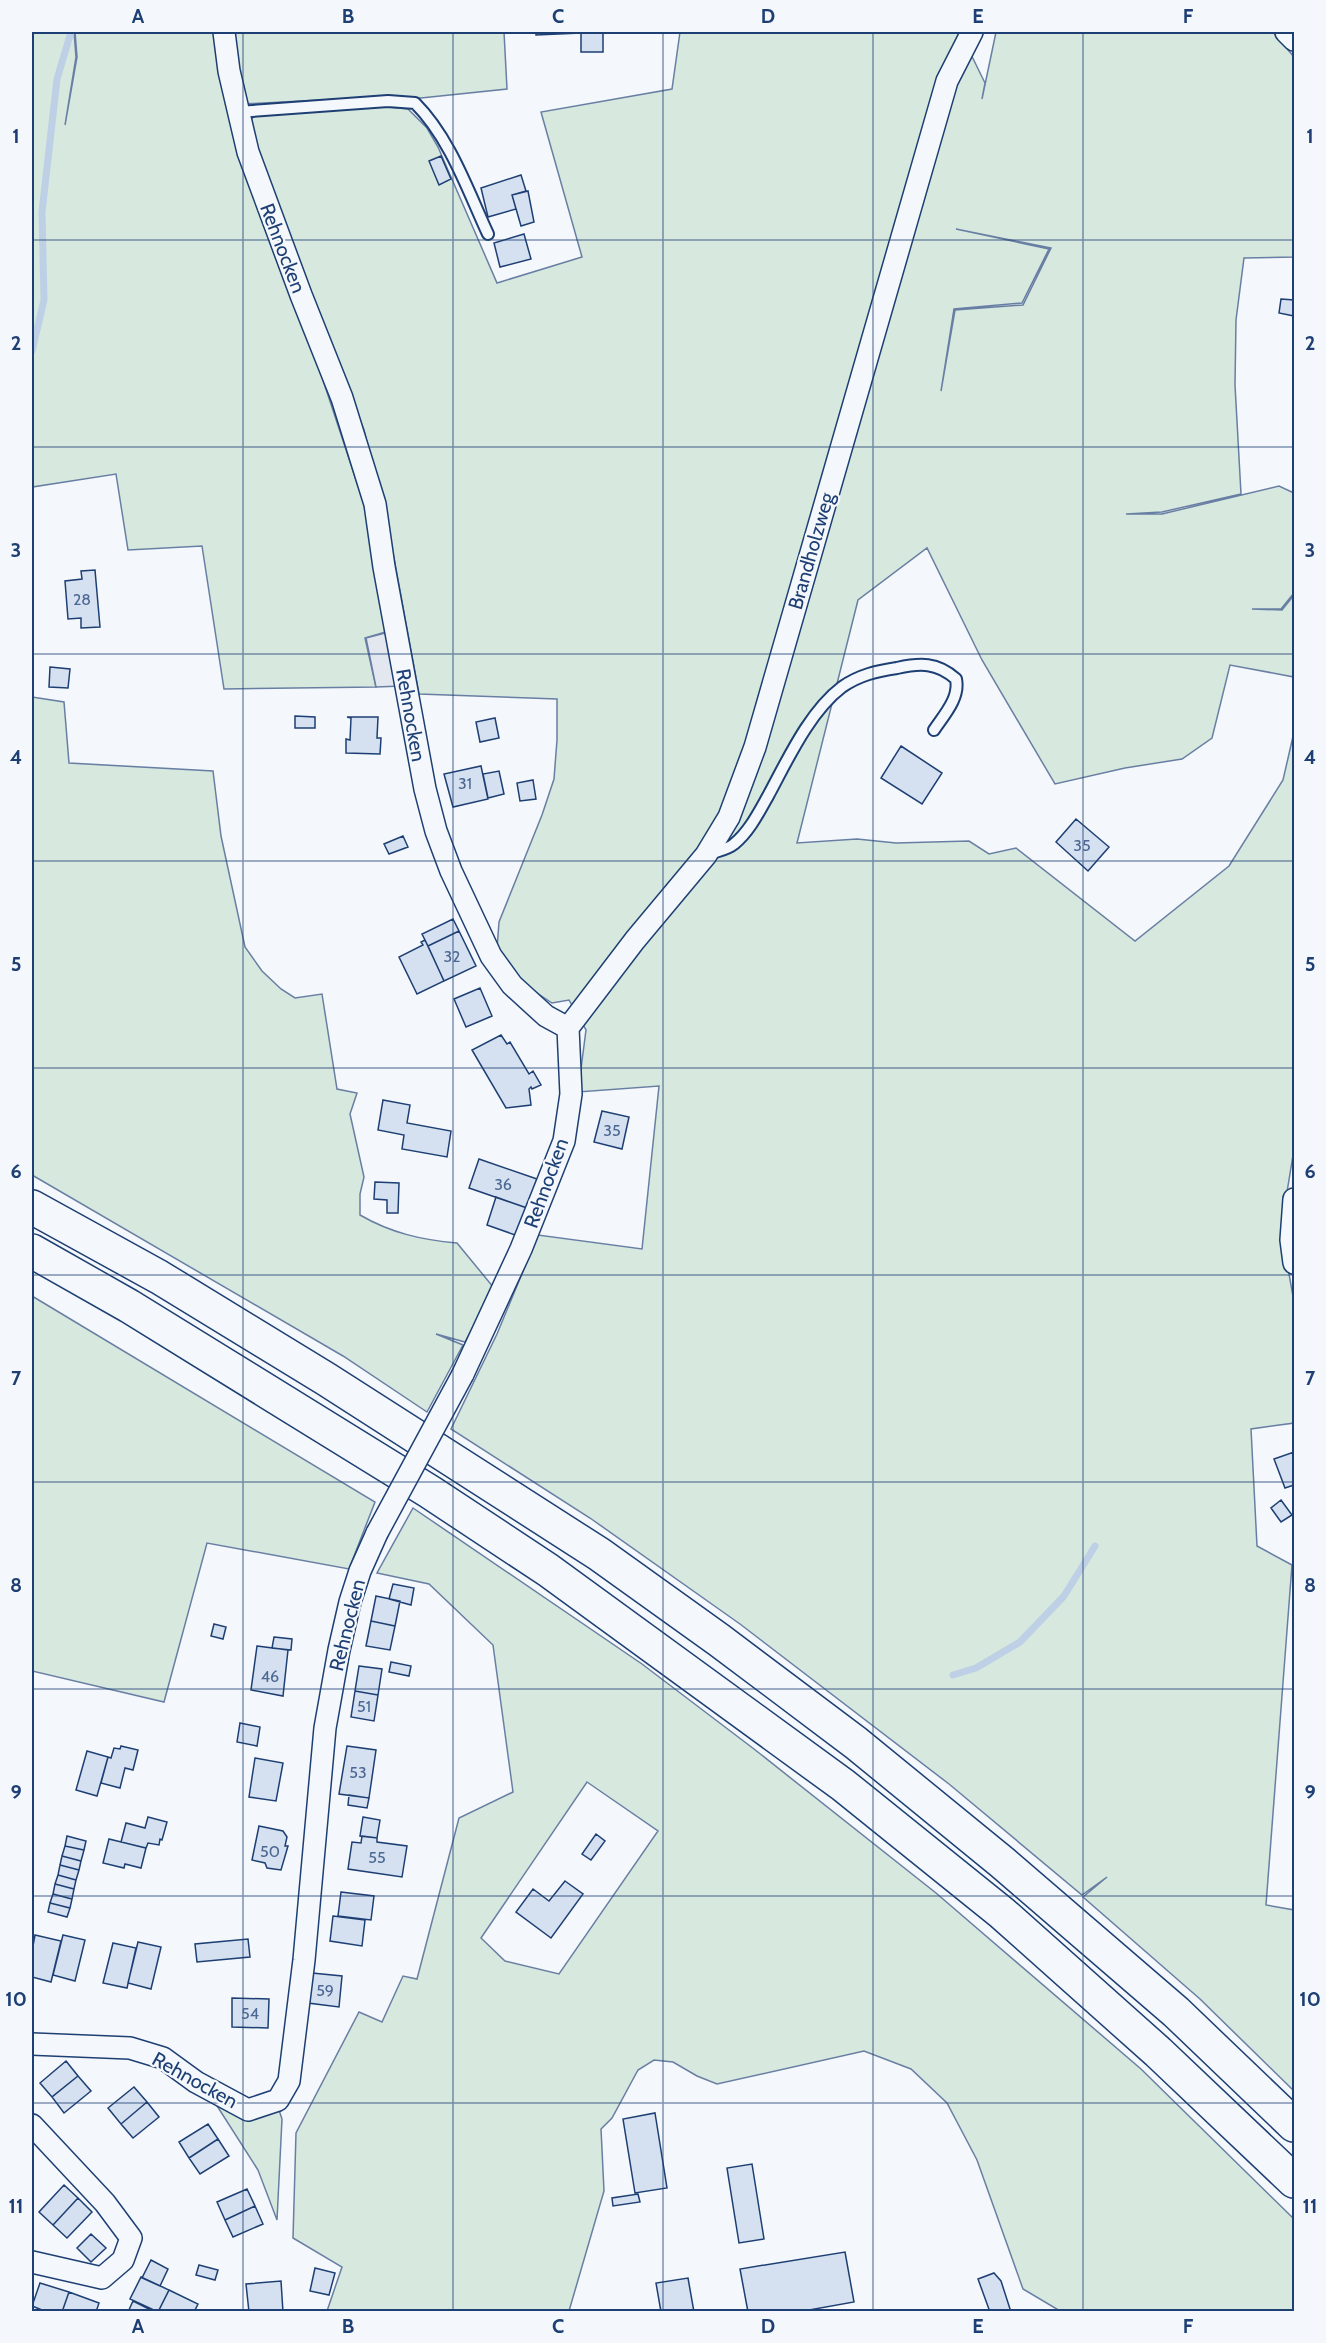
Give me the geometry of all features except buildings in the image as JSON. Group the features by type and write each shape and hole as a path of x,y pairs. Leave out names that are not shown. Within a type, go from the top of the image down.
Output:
{"highway":[{"path":"32,1207 159,1277 326,1379 599,1554 719,1640 856,1743 1003,1863 1176,2012 1294,2125"},
{"path":"32,1251 149,1318 430,1492 548,1570 843,1785 1002,1913 1158,2052 1294,2181"}],"street":[{"name":"Rehnocken","path":"32,2044 130,2048 163,2058 196,2082 248,2110 278,2100 290,2081 304,1960 325,1728 350,1602 360,1571 377,1533 463,1374 521,1250 564,1141 572,1094 568,1028 546,1016 512,985 491,956 436,831 424,789 384,567 375,504 342,398 300,295 248,152 229,71 224,32"},
{"name":"Brandholzweg","path":"568,1028 635,940 706,855 729,817 754,747 947,81 972,32"},
{"path":"1286,32 1294,40"},
{"path":"1294,1200 1291,1240 1294,1263"},
{"path":"32,2125 105,2203 130,2238 123,2260 102,2278 32,2262"}],"lane":[{"path":"238,112 388,101 415,103 430,121 450,154 489,234"},
{"path":"706,855 729,848 740,838 756,817 806,730 826,702 851,681 868,673 916,663 941,667 956,679 958,686 956,694 934,730"}],"shaded area":[{"path":"32,32 74,32 76,57 65,125 77,57 75,32 214,32 316,359 364,504 389,631 365,638 376,687 224,689 202,546 128,550 116,474 32,487"},
{"path":"229,32 504,32 507,89 421,98 378,97 242,104"},
{"path":"680,32 960,32 985,83 982,99 996,32 1273,32 1294,57 1294,257 1244,258 1236,320 1235,385 1241,494 1162,512 1126,514 1162,514 1279,486 1294,493 1294,593 1281,609 1252,609 1282,610 1294,595 1294,677 1230,665 1212,738 1182,759 1125,768 1055,784 982,660 927,548 858,600 797,843 857,839 896,843 969,841 989,854 1016,848 1135,941 1229,866 1283,780 1294,732 1294,1149 1281,1229 1294,1302 1294,1423 1251,1429 1257,1546 1292,1565 1266,1905 1294,1910 1294,2091 1200,1999 1083,1897 1107,1877 1082,1895 949,1784 740,1624 590,1518 451,1429 497,1334 538,1235 642,1249 659,1086 578,1092 586,1030 569,1000 552,1003 516,979 497,949 499,922 554,779 557,699 419,694 394,558 364,430 269,192 250,121 255,115 332,108 408,109 427,128 438,147 497,283 582,257 541,112 672,89","holes":["956,229 1051,248 1023,305 955,310 941,391 954,309 1022,303 1049,249"]},
{"path":"389,632 401,686 376,687 366,638"},
{"path":"32,697 64,702 69,763 213,771 221,836 245,947 262,971 281,989 295,998 322,994 337,1089 357,1093 350,1114 364,1177 360,1194 360,1215 383,1227 407,1235 457,1243 494,1288 465,1342 436,1334 463,1345 427,1412 343,1356 32,1175"},
{"path":"32,1296 375,1502 349,1569 207,1543 164,1702 32,1671"},
{"path":"413,1508 642,1664 936,1893 1141,2069 1294,2219 1294,2311 1060,2311 1023,2289 977,2160 947,2103 911,2069 864,2051 717,2084 673,2062 654,2060 638,2070 612,2118 601,2129 604,2191 569,2311 327,2311 342,2267 293,2238 296,2133 359,2012 382,2022 403,1976 417,1979 459,1818 513,1792 493,1645 429,1584 377,1573","holes":["587,1782 658,1831 559,1974 505,1961 481,1938"]},
{"path":"212,2098 230,2112 244,2117 279,2110 282,2119 277,2220 258,2170"}],"waterway":[{"path":"32,351 44,300 42,212 57,79 71,32"},
{"path":"953,1675 976,1668 1020,1642 1064,1596 1095,1546"}]}
